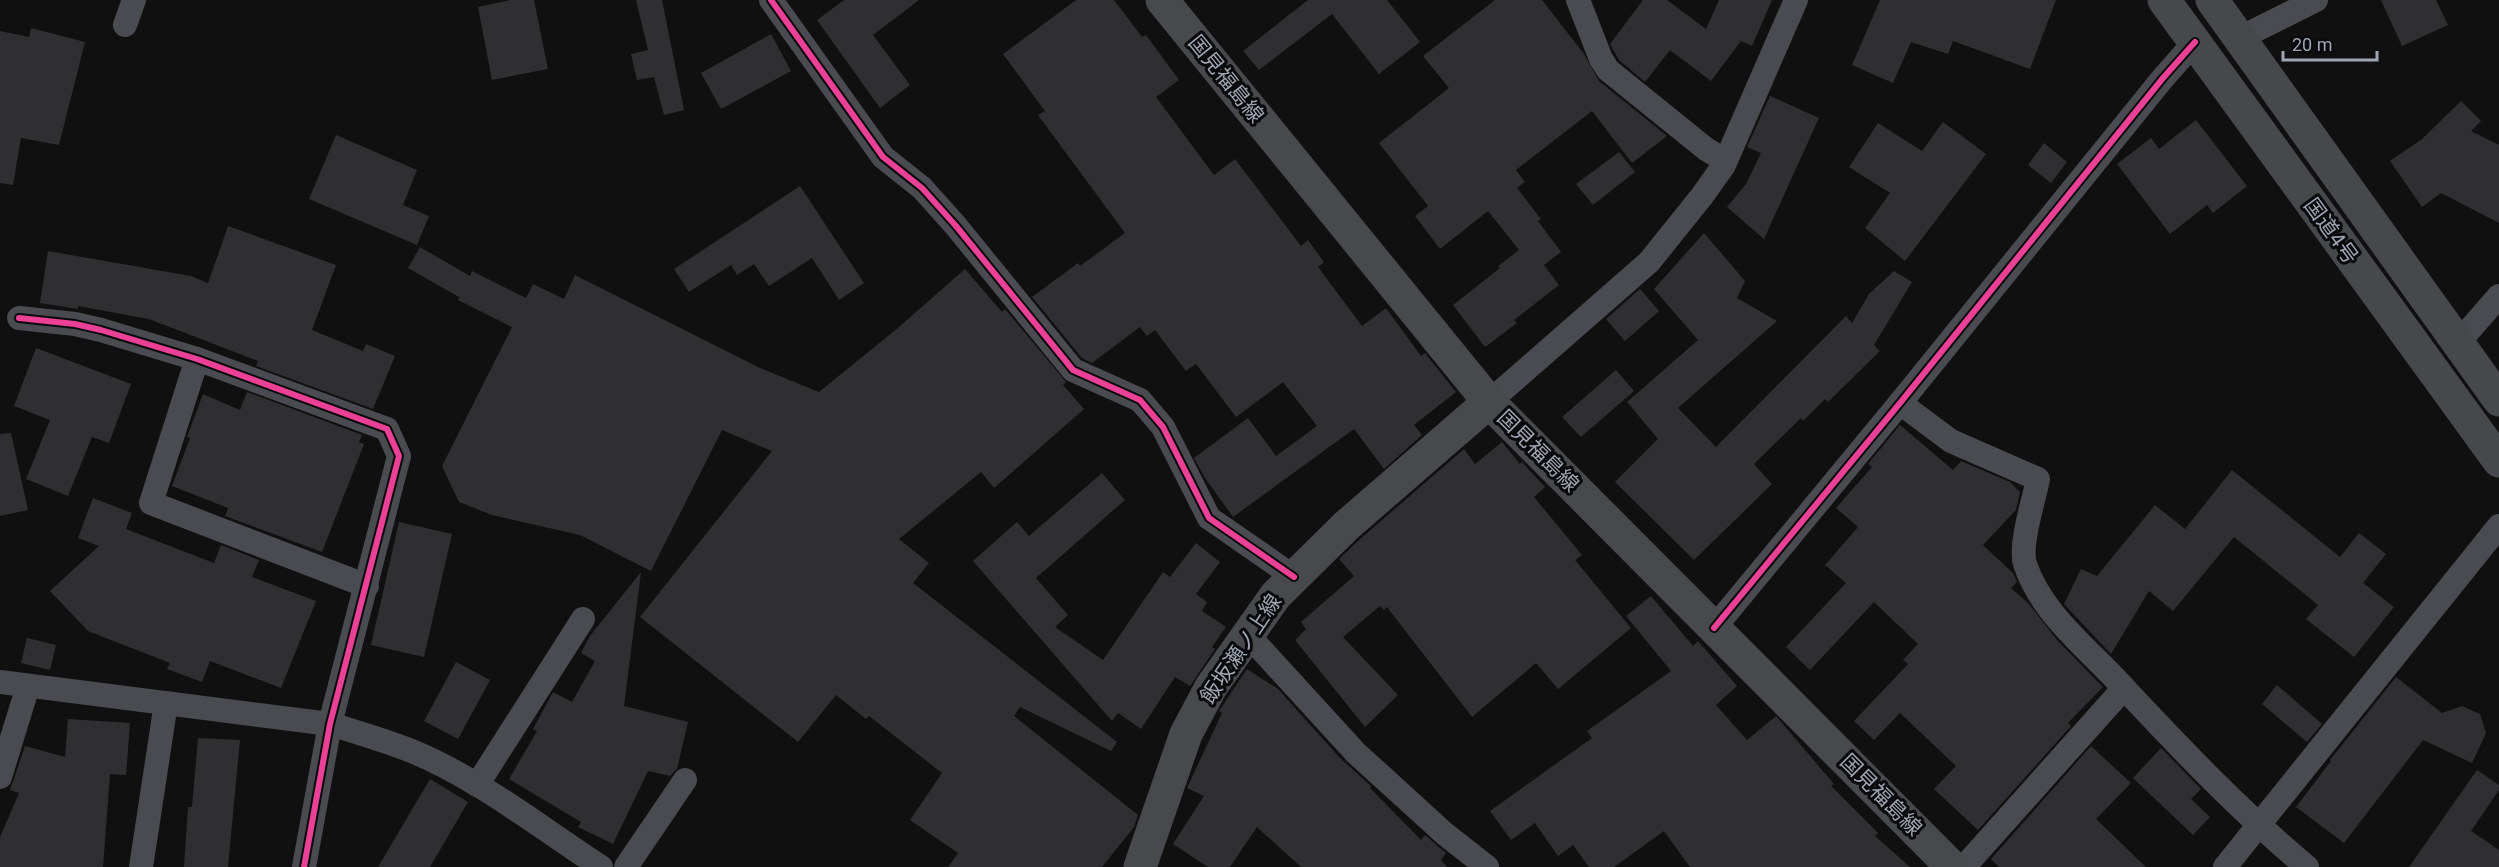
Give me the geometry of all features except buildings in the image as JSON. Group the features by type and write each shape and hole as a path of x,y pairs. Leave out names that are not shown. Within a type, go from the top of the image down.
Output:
{"highway":[{"name":"国道4号","path":"2164,0 2499,461"},
{"name":"国道4号","path":"2212,0 2499,400"}],"main road":[{"name":"国見福島線","path":"1162,0 1489,402 1954,866"},
{"name":"飯坂瀬ノ上線","path":"1140,867 1186,734 1212,687 1276,595 1346,526 1489,402"}],"street":[{"path":"125,25 134,0"},
{"path":"771,0 883,157 922,188 956,226 1073,370 1140,400 1163,427 1209,518 1294,577"},
{"path":"1578,0 1601,59 1608,70 1706,149 1724,160"},
{"path":"1489,402 1648,262 1702,196 1724,165 1724,160 1796,0"},
{"path":"2240,38 2316,0"},
{"path":"1714,628 2163,78 2195,42"},
{"path":"2458,343 2499,296"},
{"path":"19,318 93,328 197,359 387,429 399,456 330,724 304,867"},
{"path":"197,359 151,503 367,586"},
{"path":"1900,403 1951,441 2038,479 2025,543 2024,562 2043,604 2160,728 2258,826 2307,867"},
{"path":"2225,867 2499,526"},
{"path":"477,785 583,619"},
{"path":"1248,635 1356,753 1445,834 1487,867"},
{"path":"0,682 330,724 410,750 477,785 601,867"},
{"path":"0,777 28,686"},
{"path":"1954,866 2124,688"},
{"path":"141,867 166,703"},
{"path":"626,867 685,780"}],"cycle path":[{"path":"771,0 883,157 922,188 956,226 1073,370 1140,400 1163,427 1209,518 1294,577"},
{"path":"1714,628 2163,78 2195,42"},
{"path":"19,318 75,324 101,330 197,359 387,429 399,456 330,724 304,867"}]}
